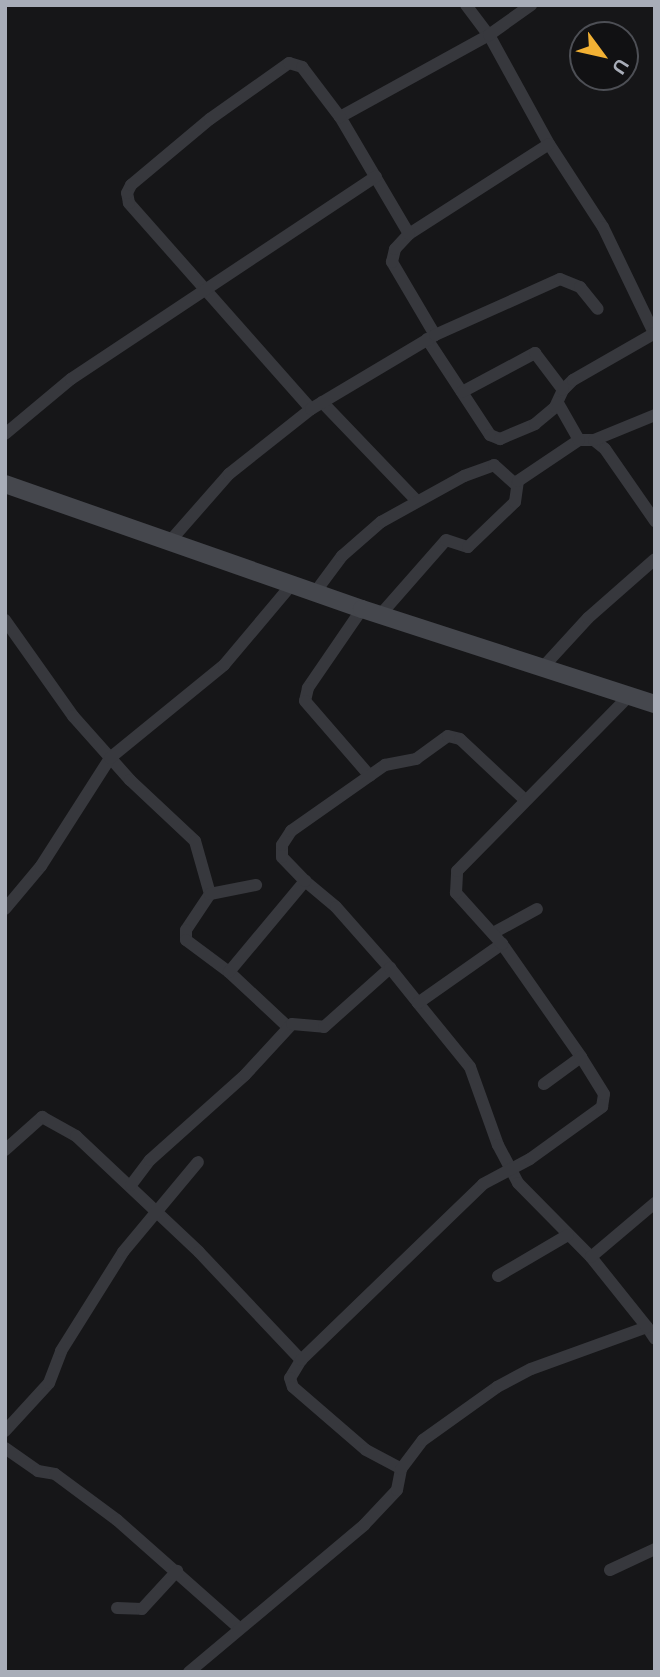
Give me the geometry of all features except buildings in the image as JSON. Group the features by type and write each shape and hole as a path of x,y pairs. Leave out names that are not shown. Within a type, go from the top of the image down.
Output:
{"street":[{"path":"466,5 489,35 549,144 603,227 654,333 560,396 535,424 496,439 462,392 392,261 395,249 409,234 549,144"},
{"path":"340,117 489,35 531,5"},
{"path":"409,234 340,117 302,67 289,64 210,118 131,185 130,203 204,289 316,406 417,501"},
{"path":"5,433 71,379 376,176"},
{"path":"171,540 229,474 316,406 431,337 561,279 580,287 598,309"},
{"path":"462,392 535,353 560,396 579,440"},
{"path":"515,484 579,440 594,440 655,415"},
{"path":"594,440 605,449 655,522"},
{"path":"316,591 362,538 417,501 490,465 515,484 516,498 506,510 466,548 446,540 381,614"},
{"path":"5,484 362,609 655,704"},
{"path":"544,667 588,618 655,559"},
{"path":"5,909 41,866 110,758 224,665 293,583"},
{"path":"362,609 308,688 305,701 370,776"},
{"path":"5,620 74,716 110,758 189,833 205,866 210,894 186,930 186,940 229,972 288,1027"},
{"path":"401,1469 366,1450 293,1387 290,1378 301,1360 435,1227 492,1177 530,1159 605,1103 604,1094 581,1057 502,944 456,893 454,877 524,799 629,696"},
{"path":"524,799 452,736 416,759 385,765 285,838 282,858 336,907 390,968 470,1067 510,1169 591,1257 655,1339"},
{"path":"229,972 305,881"},
{"path":"210,894 256,885"},
{"path":"494,933 537,909"},
{"path":"418,1003 502,944"},
{"path":"131,1185 150,1160 245,1075 288,1027 298,1023 324,1027 390,968"},
{"path":"544,1084 581,1057"},
{"path":"5,1150 32,1123 48,1118 131,1185 301,1360"},
{"path":"5,1431 49,1383 61,1351 82,1315 154,1211 198,1162"},
{"path":"591,1257 655,1203"},
{"path":"498,1276 568,1235"},
{"path":"188,1672 364,1525 397,1490 401,1469 423,1440 497,1387 531,1369 647,1327"},
{"path":"5,1448 38,1471 72,1485 177,1571 239,1628"},
{"path":"610,1570 655,1549"},
{"path":"117,1608 142,1609 177,1571"}]}
